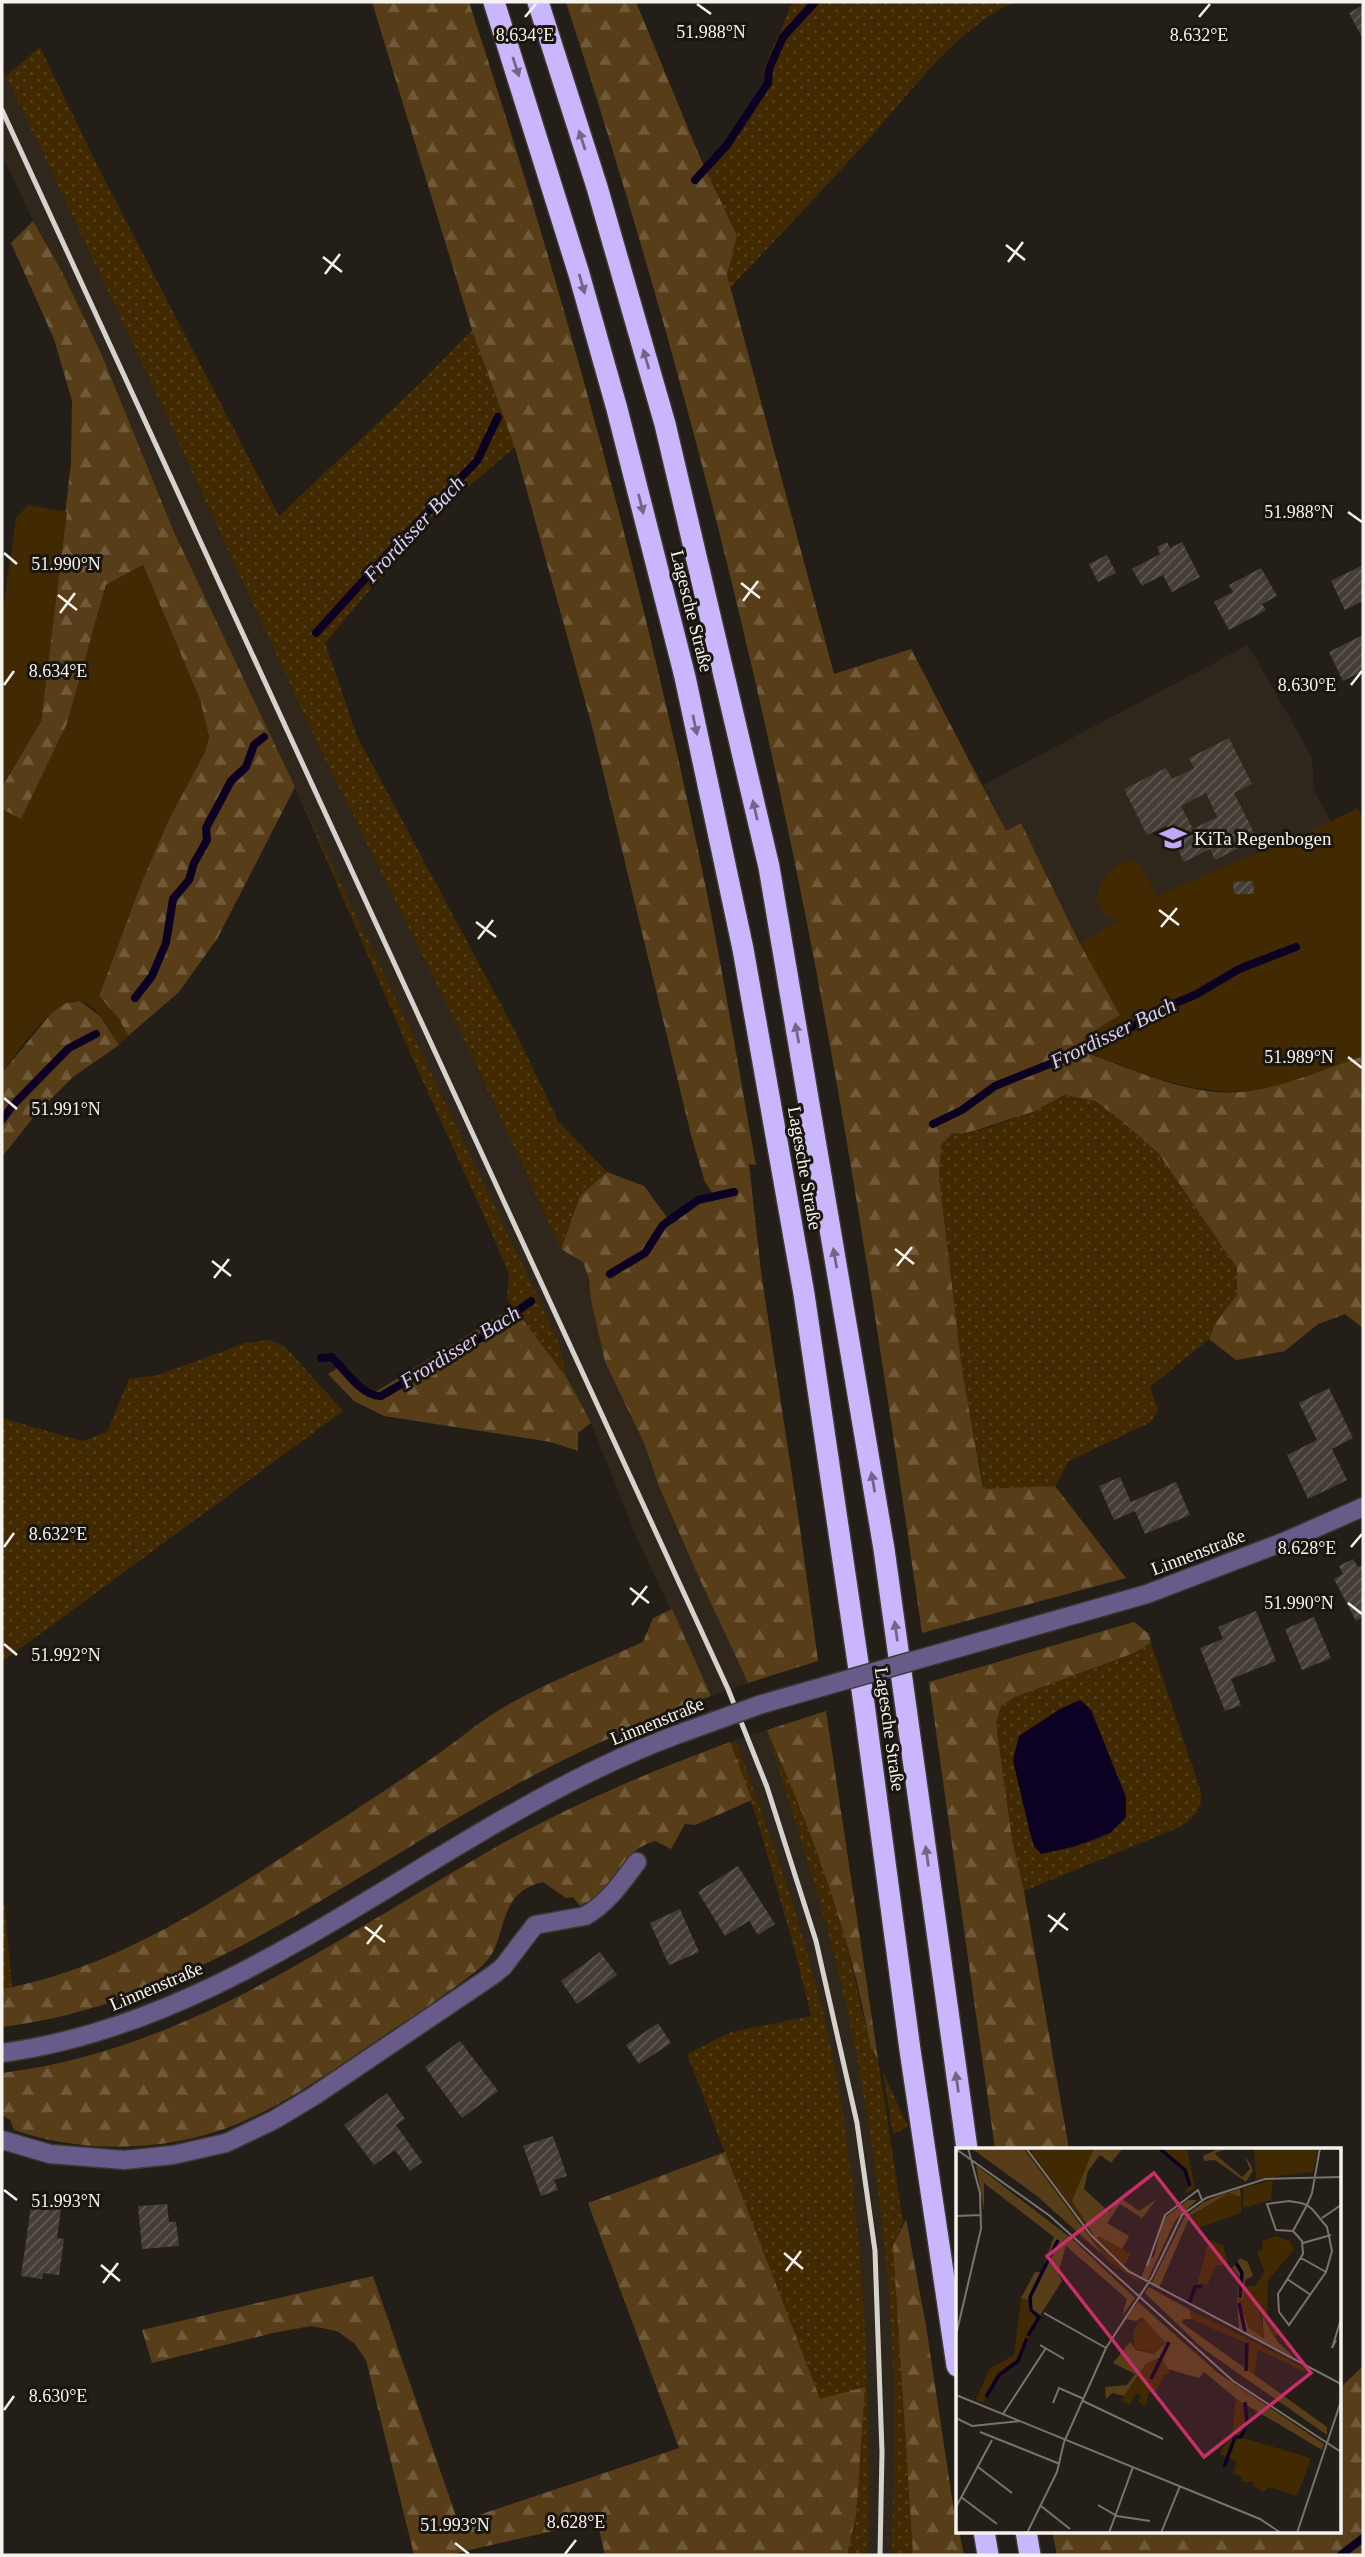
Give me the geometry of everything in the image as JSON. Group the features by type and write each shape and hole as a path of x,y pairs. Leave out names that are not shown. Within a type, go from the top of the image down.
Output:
{"highway":[{"name":"Lagesche Straße","path":"494,2 579,274 617,409 685,677 743,949 804,1294 956,2359"},
{"name":"Lagesche Straße","path":"538,2 597,187 665,425 769,867 884,1549 967,2148"},
{"path":"984,2532 988,2555"},
{"path":"1026,2532 1030,2555"}],"street":[{"name":"Linnenstraße","path":"2,2053 83,2038 183,1999 293,1943 528,1804 605,1765 676,1735 762,1703 1147,1594 1286,1541 1363,1507"},
{"path":"2,2140 50,2154 124,2160 173,2155 226,2143 274,2120 314,2096 493,1975 503,1967 535,1925 592,1913 610,1897 637,1862"}],"shaded area":[{"path":"796,2 1015,2 994,13 954,44 730,288 727,275 736,236 707,170 731,147 765,81 764,68 788,8"},
{"path":"40,47 98,167 279,516 416,387 472,330 515,447 427,522 325,643 357,736 515,1031 558,1121 607,1172 580,1196 561,1249 465,1041 318,745 6,76"},
{"path":"2,68 318,745 465,1041 561,1249 583,1262 589,1279 605,1362 644,1443 660,1489 748,1683 711,1696 635,1534 591,1423 567,1378 507,1299 509,1275 456,1150 415,1064 295,787 174,532 101,353 2,154"},
{"path":"28,505 67,512 41,721 2,787 2,617 16,518"},
{"path":"143,565 200,700 209,737 205,752 169,819 142,881 99,996 119,1019 128,1036 119,1045 92,1008 80,1001 70,1002 36,1028 2,1073 2,809 21,819 67,724 106,585"},
{"name":"KiTa Regenbogen","path":"1248,645 1312,757 1314,790 1333,830 1080,944 1021,823 1006,832 983,785"},
{"path":"295,787 557,1338 567,1378 507,1299 509,1275 495,1240 415,1064"},
{"path":"1358,808 1363,819 1363,1056 1273,1086 1225,1091 1166,1081 1091,1054 1084,1037 1120,1015 1080,944 1118,921 1104,914 1096,902 1103,880 1111,871 1131,860 1139,864 1157,896"},
{"path":"1064,1095 1094,1101 1122,1121 1159,1154 1237,1268 1237,1295 1216,1322 1209,1339 1150,1387 1158,1410 1151,1422 1069,1461 1055,1486 984,1490 962,1369 939,1177 941,1145 953,1133 978,1131 993,1126"},
{"path":"268,1340 288,1350 343,1411 2,1662 2,1418 82,1441 107,1432 129,1379 158,1375 245,1343"},
{"path":"1151,1643 1201,1792 1199,1808 1194,1816 1180,1827 1024,1891 1012,1839 996,1723 1001,1706 1015,1697 1134,1653","holes":["1019,1736 1126,1818 1104,1835 1084,1844 1034,1846 1013,1760"]},
{"path":"1080,1700 1091,1710 1126,1797 1126,1817 1110,1833 1073,1847 1041,1854 1034,1846 1030,1833 1013,1760 1019,1736 1060,1709"},
{"path":"767,1730 795,1794 866,2023 913,2555 847,2555 856,2516 865,2387 818,2041 752,1800 730,1742"},
{"path":"767,1730 815,1841 844,1933 870,2045 878,2059 903,2222 893,2247 913,2555 892,2555 892,2339 881,2214 863,2091 830,1939"},
{"path":"736,1741 805,1944 823,2013 848,2147 866,2351 868,2555 847,2555 856,2516 864,2388 820,2400 687,2054 731,2032 811,2016 757,1819 730,1742"},
{"path":"2,1878 12,1987 2,1989"},
{"path":"883,2072 908,2127 893,2134"}],"green space":[{"path":"372,2 469,2 537,217 568,326 627,544 679,764 710,910 756,1165 749,1164 761,1272 818,1661 748,1683 660,1489 644,1443 605,1362 589,1279 583,1262 561,1249 580,1196 607,1172 644,1186 672,1224 713,1194 705,1182 691,1135 592,726 515,448 472,330"},
{"path":"566,2 636,2 699,155 737,236 727,275 834,674 911,649 1006,831 1021,823 1080,944 1108,927 1130,1003 1092,1055 1189,1088 1229,1092 1278,1085 1363,1056 1363,1328 1345,1314 1318,1324 1285,1351 1236,1360 1209,1339 1216,1322 1237,1295 1237,1268 1159,1154 1095,1101 1064,1095 1035,1111 977,1130 953,1133 941,1145 939,1177 962,1369 983,1489 1055,1486 1126,1578 922,1633 875,1315 840,1103 779,788 683,392 627,196"},
{"path":"33,221 62,272 101,353 174,532 295,787 217,939 179,992 128,1036 119,1019 99,996 142,881 169,819 205,752 209,737 200,700 143,565 106,585 67,724 21,820 2,809 2,787 41,721 71,463 72,401 54,339 11,243"},
{"path":"80,1001 101,1017 119,1045 73,1077 36,1114 2,1157 2,1073 53,1011 65,1003"},
{"path":"513,1307 567,1378 591,1423 578,1433 578,1451 551,1442 384,1416 354,1401 328,1374 338,1368 364,1389 374,1393"},
{"path":"672,1609 711,1696 620,1733 531,1777 304,1911 190,1971 130,1996 67,2015 2,2027 2,1989 43,1980 82,1967 121,1951 195,1912 385,1790 499,1710 552,1682 643,1642 653,1618"},
{"path":"1134,1622 1149,1634 1151,1643 1134,1653 1015,1697 1001,1706 996,1723 1012,1839 1024,1891 1069,2148 995,2148 929,1682"},
{"path":"826,1711 878,2059 870,2045 852,1964 828,1884 767,1730"},
{"path":"730,1742 752,1800 695,1825 685,1824 671,1849 655,1841 645,1845 628,1858 594,1898 580,1906 573,1897 566,1898 543,1882 520,1893 508,1910 493,1952 474,1973 340,2066 271,2108 209,2134 181,2141 125,2147 41,2138 14,2130 10,2120 2,2115 2,2073 70,2061 134,2041 196,2016 315,1955 489,1851 547,1820 637,1779"},
{"path":"725,2152 820,2399 865,2387 856,2516 847,2555 605,2555 597,2521 448,2555 414,2555 366,2360 354,2343 337,2331 311,2326 152,2363 142,2330 373,2276 458,2522 679,2448 588,2203"},
{"path":"906,2219 926,2326 956,2532 959,2532 964,2555 913,2555 893,2246"},
{"path":"1363,2366 1363,2555 1057,2555 1052,2532 1340,2532 1340,2388"}],"building":[{"path":"1363,5 1363,39 1349,13"},
{"path":"1167,542 1170,548 1182,542 1200,577 1172,592 1163,575 1142,586 1132,569 1160,554 1157,547"},
{"path":"1107,555 1116,573 1098,582 1089,564"},
{"path":"1363,565 1363,601 1345,610 1331,581"},
{"path":"1261,568 1277,596 1262,604 1266,610 1229,630 1214,602 1233,592 1229,585"},
{"path":"1363,635 1363,671 1343,681 1329,652"},
{"path":"1229,738 1252,784 1234,793 1257,839 1215,860 1210,849 1184,862 1166,826 1147,835 1124,789 1166,768 1172,779 1194,768 1189,758","holes":["1206,793 1217,817 1193,829 1181,806"]},
{"path":"1253,881 1254,894 1234,894 1233,882"},
{"path":"1329,1388 1353,1438 1332,1449 1347,1480 1308,1499 1287,1455 1317,1440 1299,1403"},
{"path":"1120,1477 1131,1502 1176,1482 1190,1515 1145,1534 1135,1511 1114,1520 1099,1486"},
{"path":"1353,1559 1358,1567 1363,1565 1363,1617 1356,1621 1334,1579 1343,1574 1339,1566"},
{"path":"1256,1611 1276,1661 1231,1679 1241,1705 1225,1711 1200,1648 1223,1639 1218,1627"},
{"path":"1314,1617 1331,1658 1302,1670 1285,1629"},
{"path":"738,1866 775,1924 758,1935 749,1921 725,1936 698,1892"},
{"path":"680,1909 699,1952 669,1965 650,1923"},
{"path":"600,1952 617,1975 577,2004 561,1981"},
{"path":"658,2023 671,2043 639,2064 626,2045"},
{"path":"460,2041 498,2091 462,2118 425,2067"},
{"path":"387,2093 405,2119 396,2125 422,2162 410,2171 395,2150 374,2165 344,2125"},
{"path":"553,2136 567,2176 554,2180 558,2190 541,2196 523,2146"},
{"path":"32,2199 62,2203 57,2238 64,2239 59,2275 43,2273 42,2279 21,2276"},
{"path":"167,2204 169,2222 176,2222 179,2246 142,2249 138,2206"}],"waterway":[{"name":"Frordisser Bach","path":"695,180 727,145 768,83 769,69 783,37 815,2"},
{"name":"Frordisser Bach","path":"316,633 477,461 498,417"},
{"name":"Frordisser Bach","path":"135,998 152,976 166,943 173,899 189,880 194,863 207,840 206,828 231,781 246,767 254,745 264,737"},
{"name":"Frordisser Bach","path":"933,1124 962,1110 995,1086 1102,1043 1239,969 1296,947"},
{"name":"Frordisser Bach","path":"2,1120 13,1105 69,1048 96,1034"},
{"name":"Frordisser Bach","path":"610,1274 645,1253 663,1225 698,1200 734,1192"},
{"name":"Frordisser Bach","path":"321,1358 332,1357 360,1387 381,1396 503,1325 531,1301"},
{"path":"1341,2555 1363,2538"}],"railway":[{"path":"2,110 728,1689 767,1787 816,1941 857,2123 875,2251 882,2452 880,2555"}],"place":[{"name":"KiTa Regenbogen","path":"1173,838"}]}
